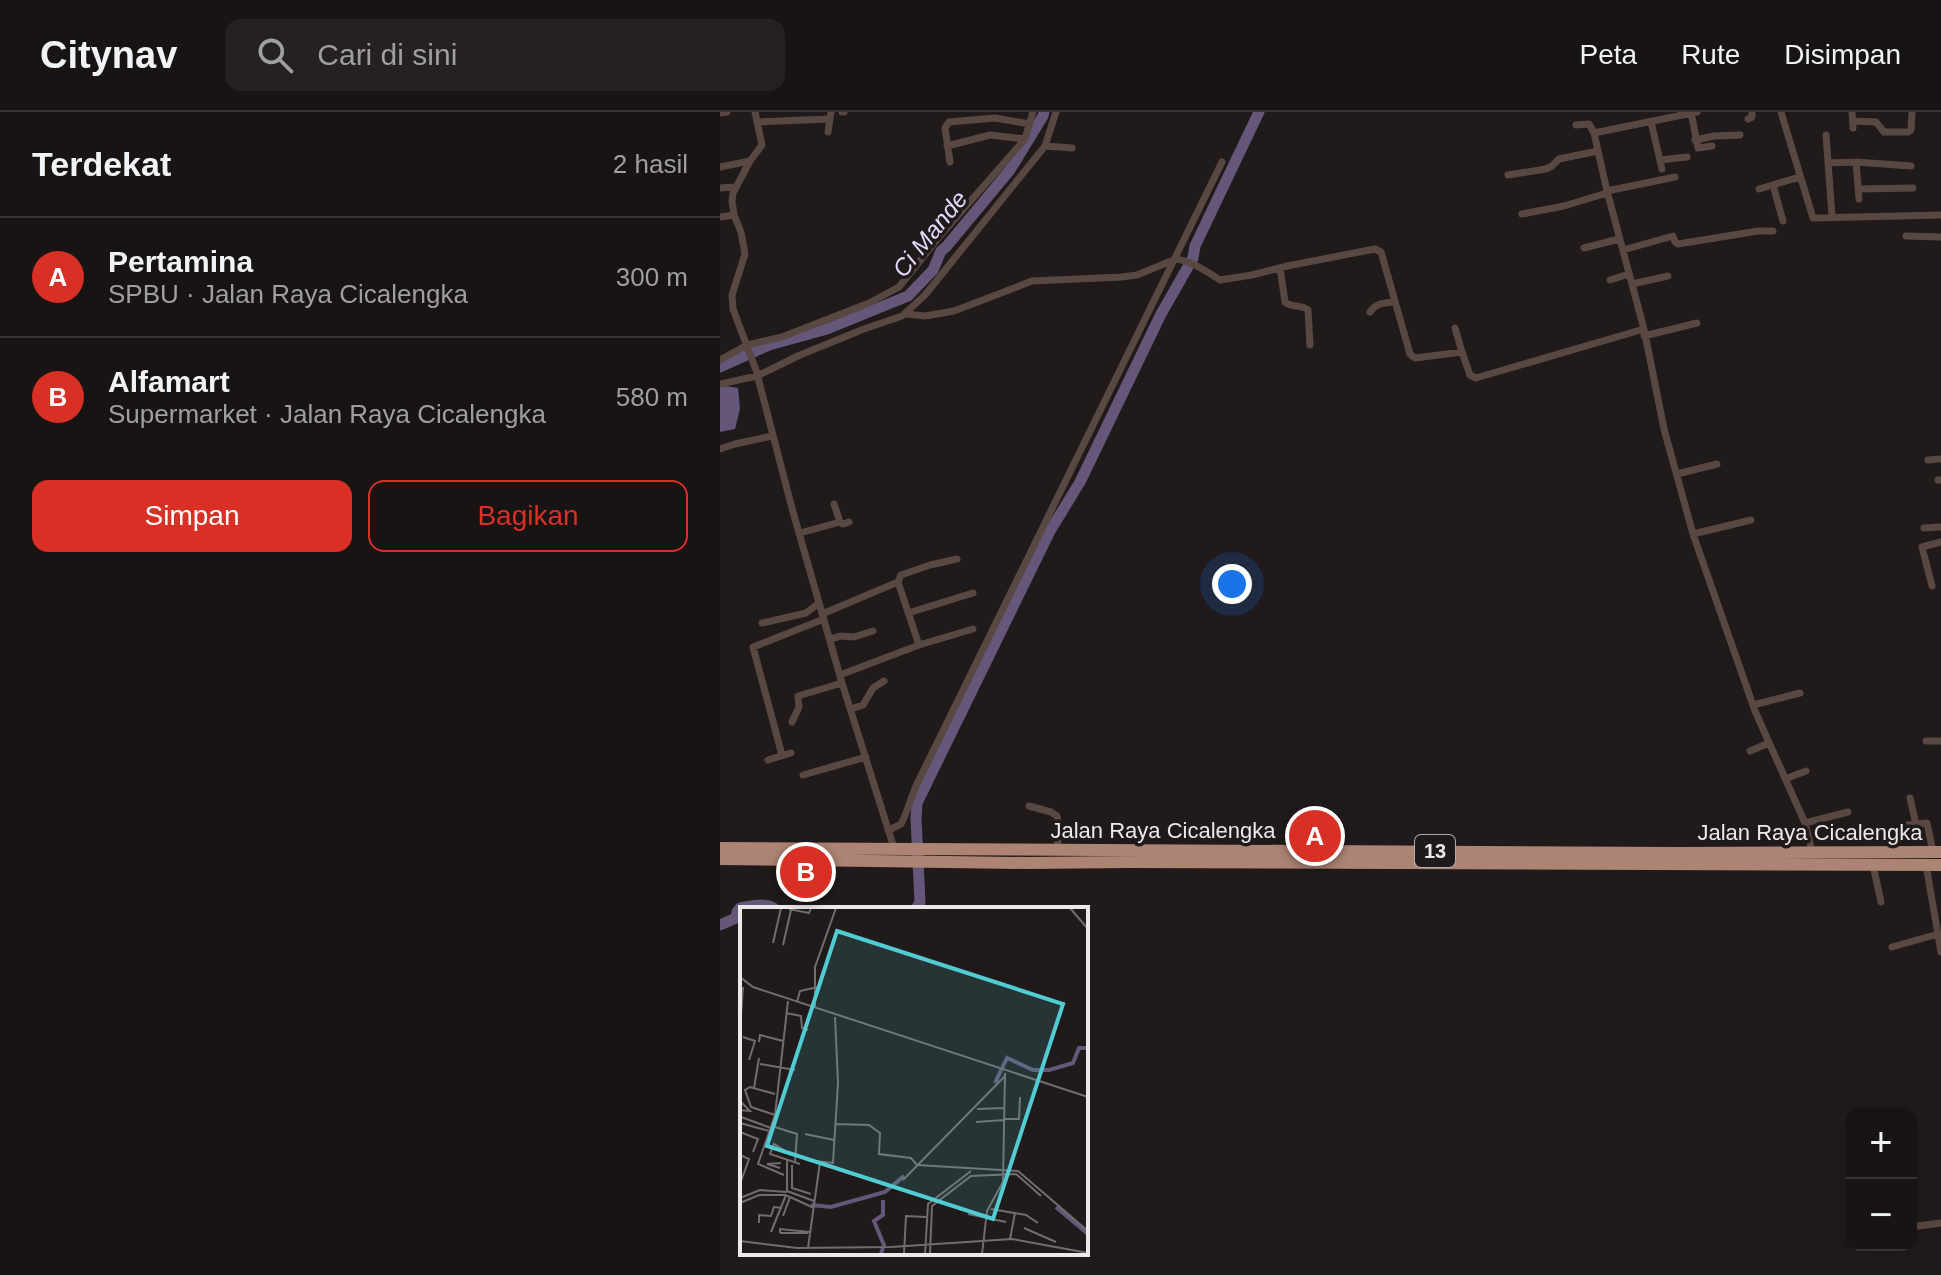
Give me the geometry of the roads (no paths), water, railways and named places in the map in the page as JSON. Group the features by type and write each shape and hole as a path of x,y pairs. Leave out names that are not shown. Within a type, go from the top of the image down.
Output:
{"highway":[{"name":"Jalan Raya Cicalengka","path":"720,848 894,848 910,854"},
{"name":"Jalan Raya Cicalengka","path":"930,855 1057,849 1937,852"},
{"path":"1887,865 1888,851"},
{"name":"Jalan Raya Cicalengka","path":"720,859 910,854 1941,865"}],"street":[{"path":"720,113 727,112"},
{"path":"755,112 762,145 736,187 732,201 745,254 732,304 756,373 841,679 894,848"},
{"path":"720,360 747,346 782,337 869,303 899,287 1025,139 1033,112"},
{"path":"720,384 906,314 925,295 1045,146 1056,112"},
{"path":"1594,133 1693,112 1695,140 1699,149 1712,146"},
{"path":"1781,112 1812,217 1941,215"},
{"path":"1852,112 1853,125 1874,122 1884,132 1911,130 1912,112"},
{"path":"758,122 830,116 828,132"},
{"path":"950,162 947,124 964,116 1030,124"},
{"path":"1654,118 1661,164 1687,157"},
{"path":"1576,125 1589,124 1594,133 1644,332 1658,403 1693,534 1753,705 1805,823 1812,851"},
{"path":"947,146 990,135 1025,139"},
{"path":"1695,140 1740,135"},
{"path":"1826,135 1832,216"},
{"path":"1045,146 1072,148"},
{"path":"1508,175 1550,168 1559,159 1598,151"},
{"path":"720,167 750,161"},
{"path":"888,830 902,822 913,793 1222,162"},
{"path":"1856,162 1859,199"},
{"path":"1828,163 1911,166"},
{"path":"1522,214 1675,177"},
{"path":"1759,189 1800,177"},
{"path":"1773,185 1783,221"},
{"path":"720,188 736,187"},
{"path":"1858,189 1913,188"},
{"path":"720,217 734,215"},
{"path":"1623,250 1674,236 1678,244 1773,231"},
{"path":"1906,236 1941,237"},
{"path":"1584,248 1619,239"},
{"path":"906,314 925,316 954,311 1032,281 1137,275 1177,259 1205,269 1220,280 1375,249 1379,250 1408,350 1415,358 1462,352"},
{"path":"1280,268 1285,302 1308,310 1310,345"},
{"path":"1610,280 1629,274"},
{"path":"1632,284 1668,276"},
{"path":"1370,312 1382,303 1394,302"},
{"path":"1455,328 1470,375 1476,378 1644,332 1697,323"},
{"path":"720,449 772,436"},
{"path":"1928,460 1941,459"},
{"path":"1677,474 1717,464"},
{"path":"800,533 845,522 834,504"},
{"path":"1693,534 1751,520"},
{"path":"1924,528 1941,527"},
{"path":"1932,586 1922,547 1941,542"},
{"path":"919,645 898,582 901,575 957,559"},
{"path":"782,755 753,647 898,582"},
{"path":"908,613 973,593"},
{"path":"762,623 806,613 819,603"},
{"path":"792,722 799,707 798,696 919,645 973,629"},
{"path":"830,639 854,637 873,631"},
{"path":"851,709 863,705 873,688 884,681"},
{"path":"1753,705 1800,693"},
{"path":"1926,741 1941,741"},
{"path":"1750,751 1769,743"},
{"path":"768,760 791,753"},
{"path":"803,775 866,757"},
{"path":"1785,779 1806,771"},
{"path":"1910,798 1912,825 1927,823 1937,852"},
{"path":"1029,806 1057,816 1057,849"},
{"path":"1805,823 1848,812"},
{"path":"1873,865 1881,902"},
{"path":"1926,865 1941,952"},
{"path":"1892,947 1938,934"},
{"path":"1917,1226 1941,1223"}],"waterway":[{"name":"Ci Mande","path":"720,367 769,345 827,329 908,296 933,270 941,251 1010,170 1044,112"},
{"path":"917,907 920,902 917,803 1050,531 1080,482 1161,314 1193,258 1195,246 1259,112"},
{"path":"747,907 771,907"},
{"path":"720,925 736,918 740,908"}],"place":[{"name":"Pertamina","path":"1315,836"},
{"name":"Alfamart","path":"806,872"}]}
